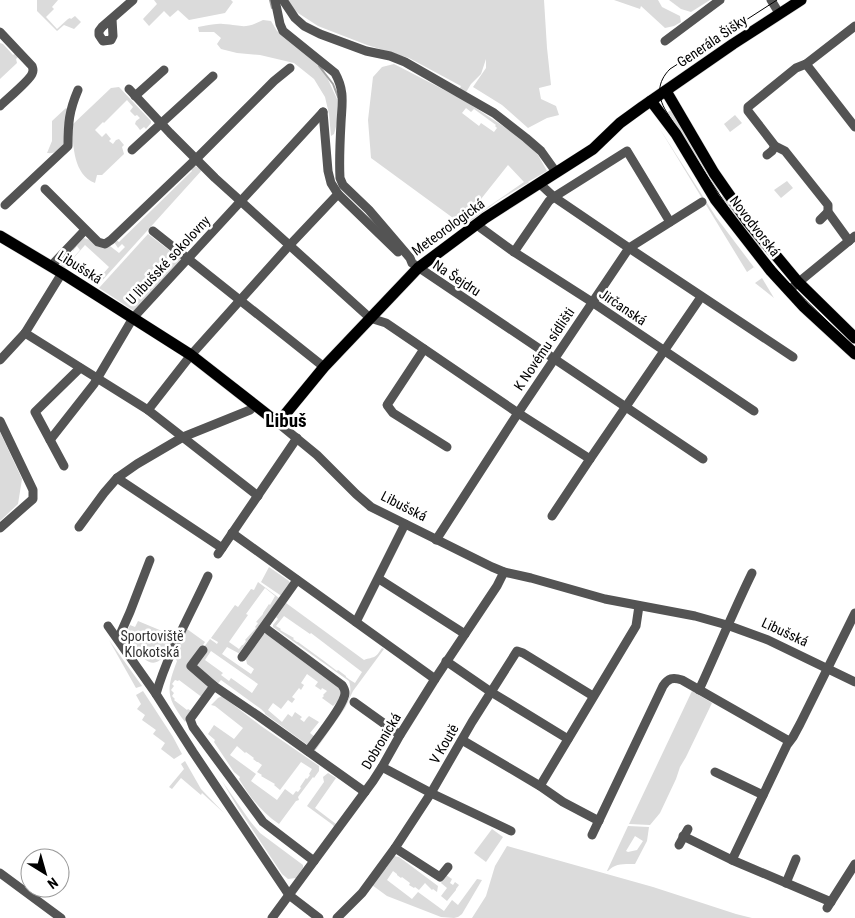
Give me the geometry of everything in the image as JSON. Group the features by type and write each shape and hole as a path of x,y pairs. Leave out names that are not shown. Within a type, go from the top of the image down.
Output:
{"main road":[{"name":"Generála Šišky","path":"666,91 801,0"},
{"name":"Meteorologická","path":"278,423 324,367 415,266 502,206 594,149 626,118 666,91"},
{"name":"Novodvorská","path":"666,91 714,174 754,230 798,282 855,338"},
{"name":"Novodvorská","path":"651,101 676,134 715,199 767,266 788,291 855,354"},
{"name":"Libušská","path":"0,236 51,266 191,355 278,423"}],"street":[{"path":"112,19 133,0"},
{"name":"Na Šejdru","path":"275,0 280,24 284,31 335,73 340,81 343,100 340,178 343,185 369,210 415,266 555,358 703,459"},
{"path":"284,0 295,18 304,26 366,51 390,56 405,62 494,113 541,151 556,172"},
{"path":"665,41 720,0"},
{"path":"771,0 780,13"},
{"path":"788,291 852,239 828,212 828,205 785,151 775,146 748,110 748,107 796,68 806,64 855,26"},
{"path":"0,106 30,78 33,70 32,66 1,34"},
{"path":"806,64 855,127"},
{"path":"45,190 98,242 105,244 196,159 274,81 290,68"},
{"path":"164,70 132,93 196,159 289,246 370,318 386,324 590,459"},
{"path":"132,150 213,76"},
{"path":"4,205 68,146 69,116 78,90"},
{"name":"U libušské sokolovny","path":"50,440 94,384 133,318 323,112 328,171 331,183 338,194"},
{"path":"767,155 775,146"},
{"path":"514,252 554,196 626,152 670,222"},
{"path":"539,183 554,196 629,248 793,357"},
{"path":"148,410 191,355 338,194 415,266"},
{"name":"K Novému sídlišti","path":"436,540 518,413 629,248 702,202"},
{"path":"820,220 828,212"},
{"name":"Jirčanská","path":"477,224 514,252 592,302 754,412"},
{"path":"51,266 85,230"},
{"path":"153,231 324,367"},
{"path":"0,360 25,333 62,273"},
{"path":"552,516 701,296"},
{"path":"25,333 148,410 258,496"},
{"path":"424,349 387,405 393,413 447,447"},
{"path":"64,466 35,412 80,368"},
{"path":"79,527 117,478 136,464 183,437 250,410 255,405"},
{"path":"0,421 33,490 33,499 0,528"},
{"name":"Libušská","path":"278,423 317,455 371,507 492,567 504,572 605,599 695,616 728,625 768,640 855,682"},
{"path":"117,478 220,551 297,438"},
{"path":"356,622 405,524"},
{"path":"232,533 435,679"},
{"path":"118,639 150,560"},
{"name":"Dobronická","path":"272,918 382,767 400,734 446,661 497,586 504,572"},
{"path":"698,690 752,573"},
{"path":"156,694 171,654 208,576"},
{"path":"379,579 465,634"},
{"path":"242,657 297,580"},
{"path":"540,786 636,626 639,606"},
{"path":"732,860 855,613"},
{"path":"108,626 156,694 289,895 319,918"},
{"path":"264,627 342,685 345,691 338,708 308,751"},
{"path":"202,650 191,666 214,686 365,792"},
{"name":"V Koutě","path":"338,918 362,893 395,848 431,793 517,651 593,696"},
{"path":"446,661 491,692 568,739"},
{"path":"592,835 663,686 669,679 682,680 790,741"},
{"path":"214,686 190,719 193,727 263,822 314,861"},
{"path":"354,702 400,734"},
{"path":"462,740 540,786 563,802 599,821"},
{"path":"382,767 431,793 511,831"},
{"path":"715,772 763,795"},
{"path":"683,836 786,883 829,905 855,864"},
{"path":"395,848 440,877 448,867"},
{"path":"786,883 796,859"},
{"path":"0,873 61,918"}],"green space":[{"path":"37,0 58,0 52,7 54,9 46,17 57,29 68,19 75,16 81,22 74,29 64,25 57,31 37,11"},
{"path":"154,0 231,0 233,2 225,13 189,20 178,10 170,17 164,11 149,26 143,19 157,4"},
{"path":"286,0 544,0 551,85 539,88 541,99 556,106 559,115 547,118 528,128 502,105 473,87 486,68 486,59 481,74 471,84 462,99 524,140 538,155 547,171 496,202 464,226 371,158 368,120 373,77 382,67 394,64 456,96 461,86 409,58 367,45 318,26 289,5","holes":["466,108 471,112 474,109 496,125 497,128 494,132 481,123 479,126 462,113","508,165 524,182 482,211 477,204"]},
{"path":"614,0 658,0 662,7 680,16 681,22 665,28 641,6 640,9"},
{"path":"669,0 710,0 691,12 681,9"},
{"path":"263,20 271,21 277,31 319,60 337,99 337,123 334,134 331,136 325,97 314,79 294,63 221,49 217,44 221,38 214,32 199,32 198,27 214,24 247,26"},
{"path":"0,43 13,55 16,53 19,56 16,59 17,63 0,79"},
{"path":"119,87 151,123 146,129 144,127 140,130 135,124 140,118 130,111 133,107 127,100 95,130 102,137 106,133 111,139 109,141 113,144 119,139 124,145 122,147 124,154 102,175 97,175 95,183 82,173 78,166 74,150 72,125 111,88"},
{"path":"66,108 68,110 65,145 57,151 47,153 52,141 52,121"},
{"path":"672,109 724,190 715,196 664,115"},
{"path":"735,115 742,123 730,132 724,124"},
{"path":"658,126 716,217 754,267 747,272"},
{"path":"195,166 202,170 99,284 96,282 109,267 85,245 64,269 61,267 64,257 68,253 70,253 69,256 72,259 80,250 77,246 73,251 72,249 79,240 84,238 110,246 119,253 125,247 122,244 118,248 114,242 115,239 119,242 192,171 190,168"},
{"path":"787,181 793,188 781,198 774,190"},
{"path":"726,194 764,247 759,251 718,199"},
{"path":"148,234 182,260 134,311 99,288"},
{"path":"762,278 774,298 755,283"},
{"path":"0,432 22,479 18,504 0,521"},
{"path":"269,567 290,583 281,595 261,582"},
{"path":"258,582 279,598 240,654 227,647 222,654 251,674 254,669 247,664 246,659 264,634 267,634 339,686 342,693 340,699 333,706 322,698 327,691 315,686 318,682 307,674 301,683 304,685 301,690 299,688 292,697 295,699 292,703 288,700 281,709 273,703 268,710 282,722 288,714 292,717 295,712 302,717 300,719 304,722 309,716 319,722 310,733 315,737 309,746 221,680 194,711 203,698 179,680 175,680 171,690 174,693 172,696 174,700 187,710 193,712 185,722 171,699 170,686 171,679 177,661 174,657 187,629 205,642 204,647 210,639 217,644 218,642 211,638 235,605 238,607 251,589 254,590","holes":["265,588 275,596 256,622 258,623 256,628 239,649 229,642","211,651 258,684 252,693 231,678 229,681 221,675 223,673 205,660"]},
{"path":"286,603 364,660 374,657 382,648 384,649 353,691 345,708 315,751 314,749 348,700 350,695 349,681 273,627 278,619 276,617","holes":["284,616 362,672 355,683 276,626"]},
{"name":"Sportoviště Klokotská","path":"138,621 174,636 160,660 150,662 145,660 127,635 130,625 135,627"},
{"path":"109,640 142,686 136,688"},
{"path":"143,691 182,754 174,759 161,749 165,743 153,734 156,730 142,720 145,715 137,709 141,704 136,695"},
{"path":"692,691 712,703 680,767 660,813 650,825 629,824"},
{"path":"222,696 261,726 319,766 319,771 298,797 299,800 296,801 279,824 261,809 252,798 239,779 240,777 234,772 214,742 215,740 208,734 214,725 234,739 243,728 215,706 211,705","holes":["237,746 262,765 257,772 275,784 280,790 301,762 312,769 298,792 296,791 293,795 285,789 277,800 251,781 256,774 230,755"]},
{"path":"185,761 201,789 224,813 202,793 201,795 181,778 172,789 169,787 184,769 181,764"},
{"path":"328,773 336,778 315,808 336,824 334,827 307,806 324,782 323,777"},
{"path":"222,781 260,833 303,865 296,878 288,879 282,874"},
{"path":"628,826 649,827 647,841 635,864 617,865 607,871","holes":["635,836 643,841 637,850 626,851"]},
{"path":"492,829 503,837 486,862 474,853"},
{"path":"507,846 653,887 752,918 472,918 486,896 495,866"},
{"path":"394,856 399,857 438,886 437,892 425,883 419,890 414,888 393,871 387,880 412,899 418,892 444,911 452,900 458,905 477,879 482,880 462,914 454,918 441,917 387,896 372,885"},
{"path":"446,875 452,879 450,883 453,885 455,882 459,885 447,901 441,896 447,888 441,883"}],"waterway":[{"path":"270,0 272,8"},
{"path":"319,66 333,84 338,97"}],"tram line":[{"path":"777,0 670,69 661,84 661,100 711,182 747,233 794,288 855,348"}],"district":[{"name":"Libuš","path":"286,420"}]}
